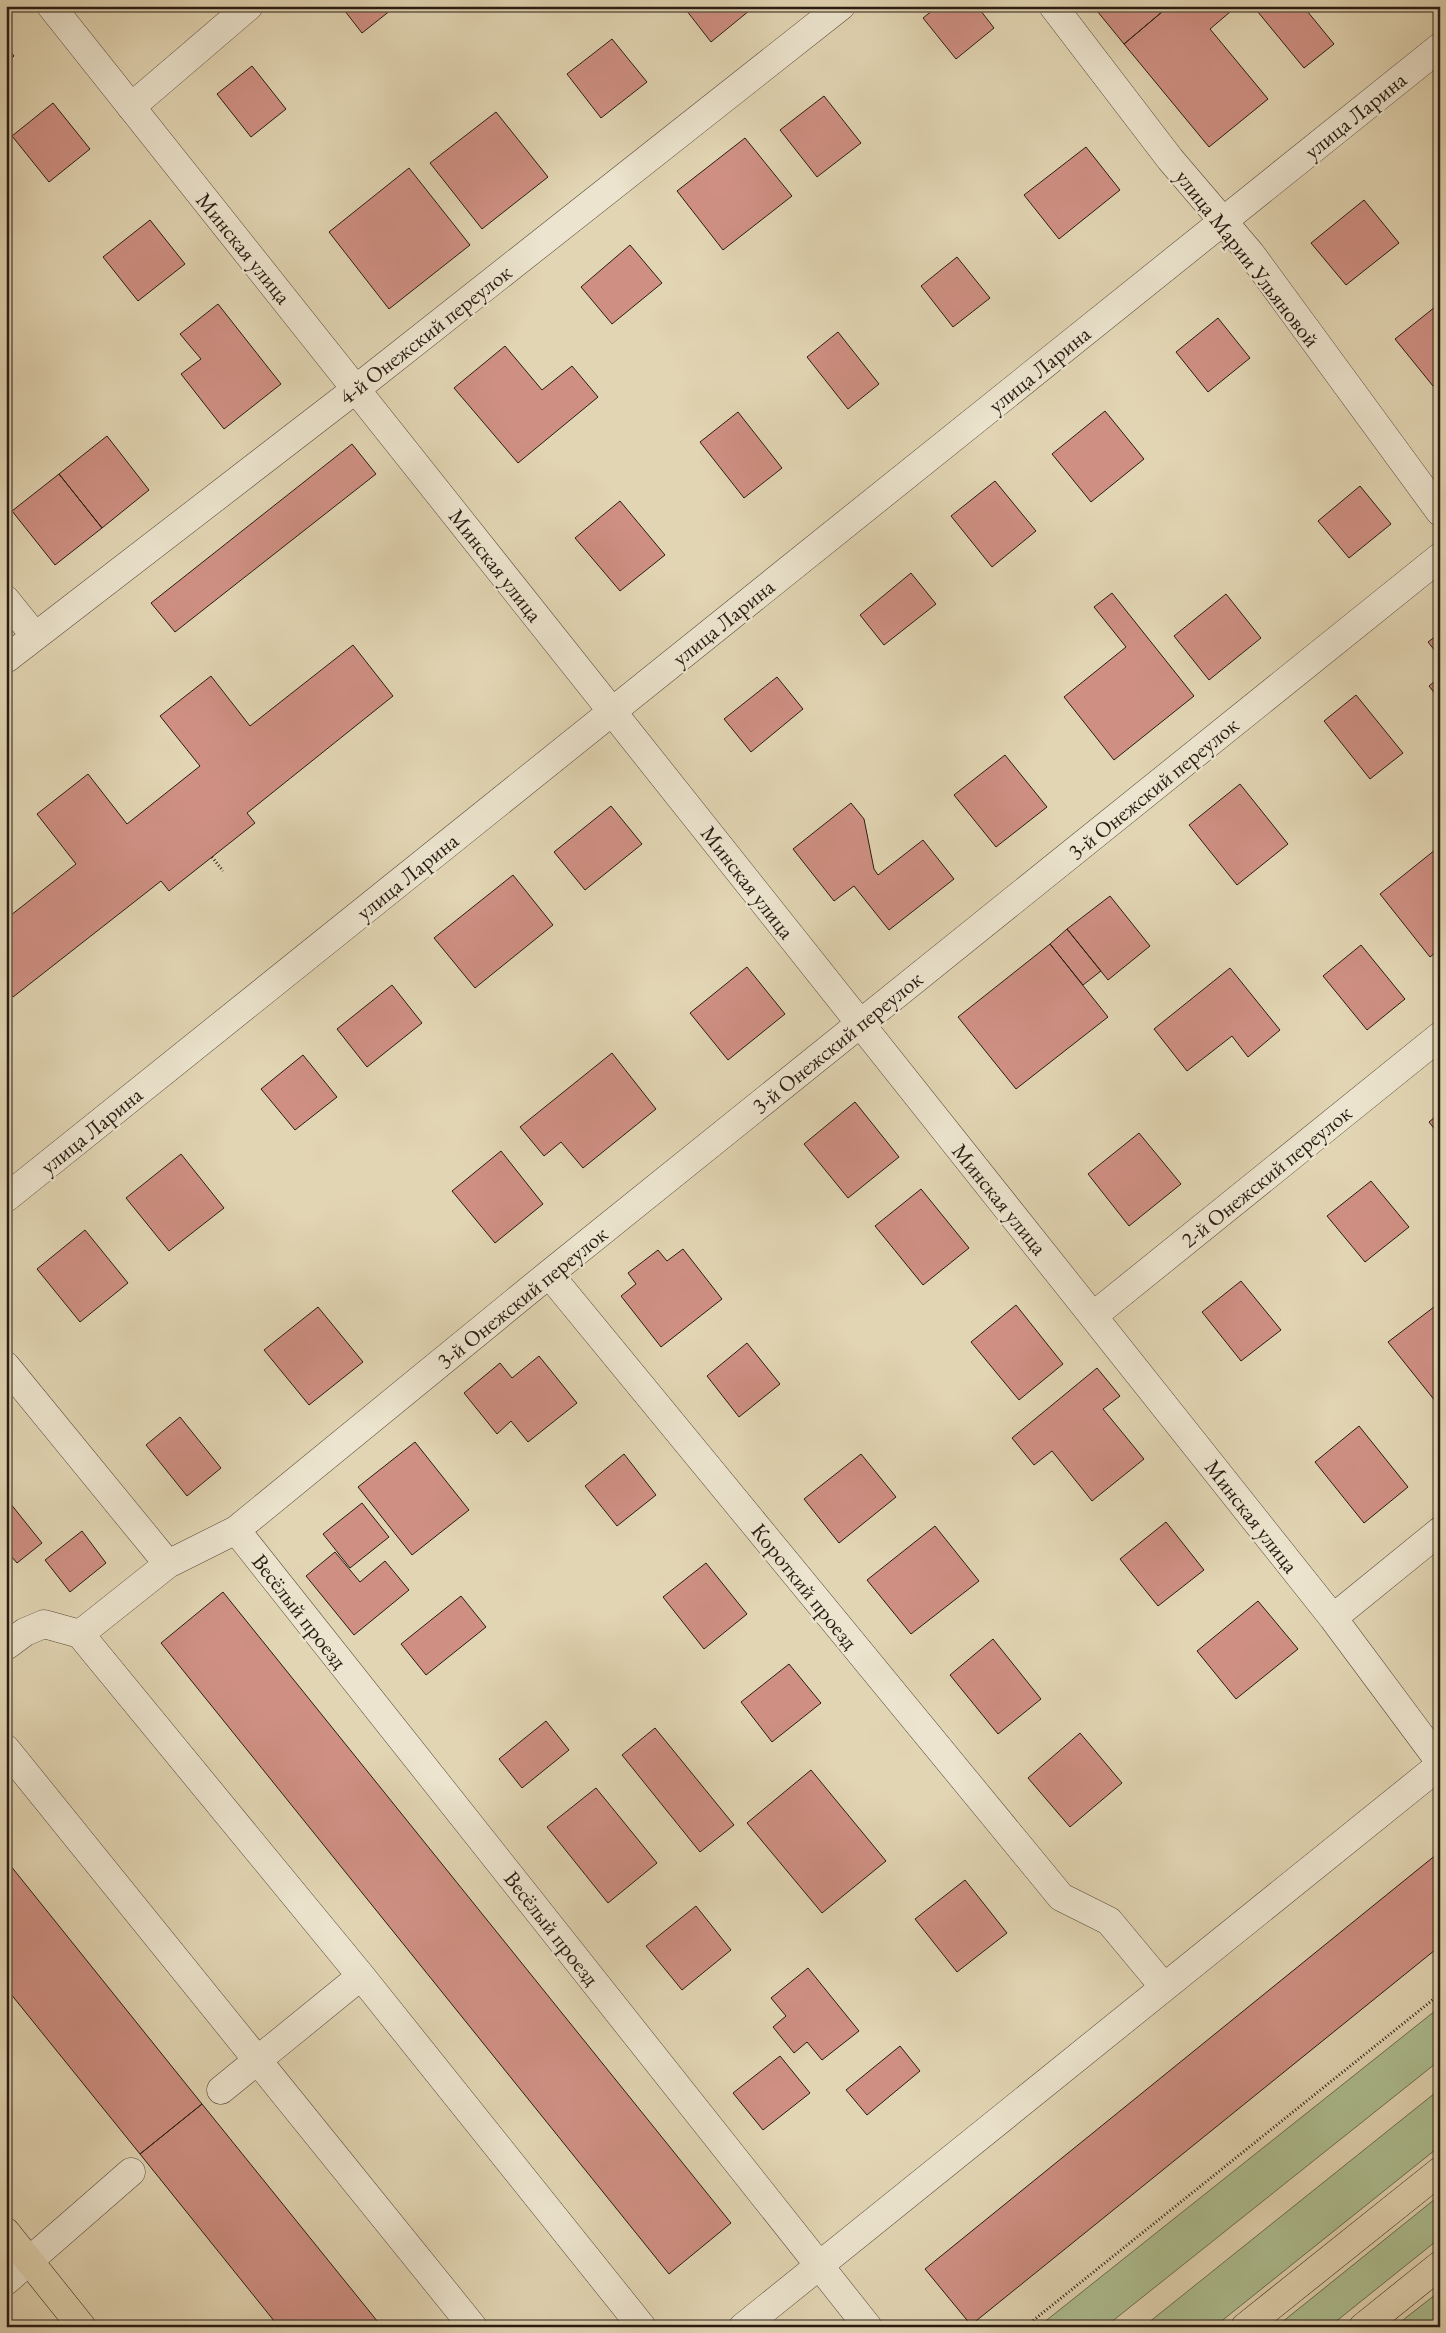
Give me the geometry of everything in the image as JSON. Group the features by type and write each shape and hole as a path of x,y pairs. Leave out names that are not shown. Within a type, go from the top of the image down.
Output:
{"main road":[{"path":"1245,2327 1440,2171"},
{"path":"6,2232 82,2327"},
{"path":"1363,2327 1440,2266"}],"street":[{"name":"Минская улица","path":"51,6 1333,1618 1440,1764"},
{"path":"131,107 249,6"},
{"name":"4-й Онежский переулок","path":"6,659 356,389 841,6"},
{"name":"улица Марии Ульяновой","path":"1053,6 1170,160 1224,220 1257,262 1440,512"},
{"name":"улица Ларина","path":"6,1198 1440,47"},
{"name":"3-й Онежский переулок","path":"80,1634 168,1564 236,1530 549,1274 1440,557"},
{"path":"6,600 35,636"},
{"name":"2-й Онежский переулок","path":"1093,1316 1440,1036"},
{"name":"Короткий проезд","path":"549,1274 1061,1897 1109,1921 1164,1987"},
{"path":"6,1366 168,1564"},
{"name":"Весёлый проезд","path":"236,1530 868,2327"},
{"path":"1333,1618 1440,1531"},
{"path":"6,1646 25,1632 44,1624 80,1634 361,1976 642,2327"},
{"path":"6,1749 473,2327"},
{"path":"743,2327 1440,1764"},
{"path":"221,2090 361,1976"},
{"path":"6,2281 131,2172"}],"path":[{"path":"212,857 223,871"},
{"path":"1025,2327 1440,1994"}],"green space":[{"path":"1440,2007 1440,2060 1105,2327 1038,2327"},
{"path":"1440,2089 1440,2146 1214,2327 1143,2327"},
{"path":"1440,2195 1440,2238 1329,2327 1276,2327"},
{"path":"1440,2291 1440,2327 1394,2327"}],"building":[{"path":"341,6 396,6 362,33"},
{"path":"683,6 755,6 711,42"},
{"path":"938,6 977,6 994,28 956,59 923,18"},
{"path":"1093,6 1169,6 1124,44"},
{"path":"1169,6 1237,6 1210,29 1268,99 1209,147 1124,44"},
{"path":"1253,6 1303,6 1334,44 1304,68"},
{"path":"612,39 647,82 601,118 567,74"},
{"path":"6,46 14,56 6,62"},
{"path":"252,66 286,109 251,137 217,94"},
{"path":"824,96 861,143 817,177 780,130"},
{"path":"53,103 90,149 49,182 12,136"},
{"path":"496,112 548,177 482,229 430,163"},
{"path":"745,138 792,196 723,250 677,191"},
{"path":"1086,147 1120,190 1059,239 1024,195"},
{"path":"409,168 470,245 389,309 329,232"},
{"path":"1364,200 1399,243 1346,285 1311,243"},
{"path":"150,220 185,264 138,301 103,257"},
{"path":"630,245 662,283 612,324 581,287"},
{"path":"957,257 990,298 953,327 921,286"},
{"path":"1440,303 1440,381 1433,386 1395,339"},
{"path":"218,304 281,384 224,429 181,374 201,359 180,334"},
{"path":"1218,318 1250,358 1208,392 1176,352"},
{"path":"838,332 879,384 848,409 807,357"},
{"path":"505,346 542,390 572,366 598,397 518,463 454,388"},
{"path":"1105,411 1144,459 1091,502 1052,454"},
{"path":"738,412 782,468 744,498 700,442"},
{"path":"107,436 149,490 102,528 59,474"},
{"path":"352,444 376,474 175,632 151,603"},
{"path":"59,474 102,528 55,565 12,511"},
{"path":"995,481 1036,531 992,567 951,516"},
{"path":"1360,486 1391,524 1349,558 1318,521"},
{"path":"620,501 665,555 620,591 575,538"},
{"path":"911,573 936,604 884,645 860,615"},
{"path":"1112,593 1194,696 1114,760 1064,697 1126,647 1094,607"},
{"path":"1226,594 1261,638 1209,680 1174,636"},
{"path":"1440,633 1440,657 1428,642"},
{"path":"353,645 393,696 247,813 255,823 169,891 161,881 13,997 6,988 6,919 76,864 37,814 88,774 127,824 200,766 160,716 211,676 250,726"},
{"path":"777,677 803,709 751,752 724,719"},
{"path":"1440,677 1440,700 1429,686"},
{"path":"1356,695 1403,753 1370,779 1324,721"},
{"path":"1005,755 1047,807 996,847 954,795"},
{"path":"1240,784 1288,844 1237,885 1189,825"},
{"path":"851,803 864,819 874,869 878,875 923,840 954,879 889,930 854,886 834,901 793,849"},
{"path":"611,806 642,844 585,890 554,852"},
{"path":"1440,846 1440,949 1430,957 1380,894"},
{"path":"513,875 553,925 475,988 434,938"},
{"path":"1110,896 1150,946 1108,980 1067,929"},
{"path":"1067,929 1101,971 1083,985 1050,944"},
{"path":"1050,944 1108,1017 1016,1089 958,1017"},
{"path":"1361,945 1405,999 1367,1030 1323,976"},
{"path":"747,967 785,1014 728,1060 690,1013"},
{"path":"1230,968 1280,1030 1248,1057 1232,1036 1187,1071 1154,1029"},
{"path":"392,985 422,1023 367,1067 337,1029"},
{"path":"612,1053 656,1109 583,1168 561,1142 544,1156 520,1127"},
{"path":"303,1055 337,1097 295,1130 261,1089"},
{"path":"855,1102 899,1157 848,1198 804,1144"},
{"path":"1440,1113 1440,1136 1429,1122"},
{"path":"1139,1133 1181,1184 1129,1226 1088,1174"},
{"path":"501,1151 543,1204 495,1243 452,1191"},
{"path":"181,1154 224,1208 169,1251 126,1198"},
{"path":"1371,1181 1409,1227 1365,1262 1327,1216"},
{"path":"921,1189 969,1248 923,1285 875,1226"},
{"path":"85,1230 128,1283 80,1322 37,1269"},
{"path":"683,1249 722,1299 661,1347 621,1296 636,1284 628,1273 658,1250 667,1261"},
{"path":"1241,1281 1281,1330 1241,1361 1202,1312"},
{"path":"1016,1305 1063,1364 1019,1400 971,1342"},
{"path":"318,1307 363,1362 309,1405 264,1350"},
{"path":"1434,1307 1440,1315 1440,1399 1436,1402 1388,1342"},
{"path":"747,1343 780,1384 739,1417 707,1376"},
{"path":"539,1356 577,1403 528,1442 511,1421 497,1434 464,1393 500,1363 512,1378"},
{"path":"1097,1368 1120,1396 1103,1409 1144,1459 1092,1501 1052,1451 1034,1465 1012,1438"},
{"path":"180,1417 221,1468 187,1496 146,1445"},
{"path":"1359,1426 1408,1487 1364,1523 1315,1462"},
{"path":"415,1442 469,1510 412,1555 358,1487"},
{"path":"624,1454 656,1495 617,1526 585,1486"},
{"path":"861,1454 896,1497 839,1543 804,1499"},
{"path":"6,1498 42,1543 17,1563 6,1550"},
{"path":"362,1503 389,1537 350,1568 323,1534"},
{"path":"1166,1522 1204,1570 1158,1606 1120,1559"},
{"path":"935,1526 979,1581 911,1634 867,1580"},
{"path":"82,1531 106,1563 70,1592 45,1560"},
{"path":"335,1552 360,1582 385,1561 409,1590 354,1635 306,1576"},
{"path":"706,1563 747,1614 704,1649 663,1597"},
{"path":"223,1592 731,2223 669,2274 161,1643"},
{"path":"461,1596 486,1627 426,1675 401,1644"},
{"path":"1258,1601 1298,1649 1236,1699 1197,1651"},
{"path":"993,1639 1041,1699 998,1734 950,1675"},
{"path":"789,1664 821,1703 772,1742 741,1702"},
{"path":"546,1721 569,1750 522,1788 499,1759"},
{"path":"655,1728 734,1825 700,1852 622,1755"},
{"path":"1080,1733 1122,1783 1070,1827 1028,1778"},
{"path":"811,1770 886,1861 822,1913 747,1823"},
{"path":"596,1788 657,1863 608,1903 547,1827"},
{"path":"1437,1854 1440,1858 1440,1946 971,2325 925,2269"},
{"path":"6,1860 202,2104 140,2154 6,1988"},
{"path":"965,1880 1007,1933 957,1972 915,1919"},
{"path":"696,1906 731,1950 682,1990 646,1946"},
{"path":"808,1968 859,2031 822,2060 807,2042 794,2053 773,2027 786,2016 771,1998"},
{"path":"900,2046 920,2071 867,2115 846,2090"},
{"path":"780,2056 810,2093 763,2130 733,2093"},
{"path":"202,2104 382,2327 279,2327 140,2154"}]}
